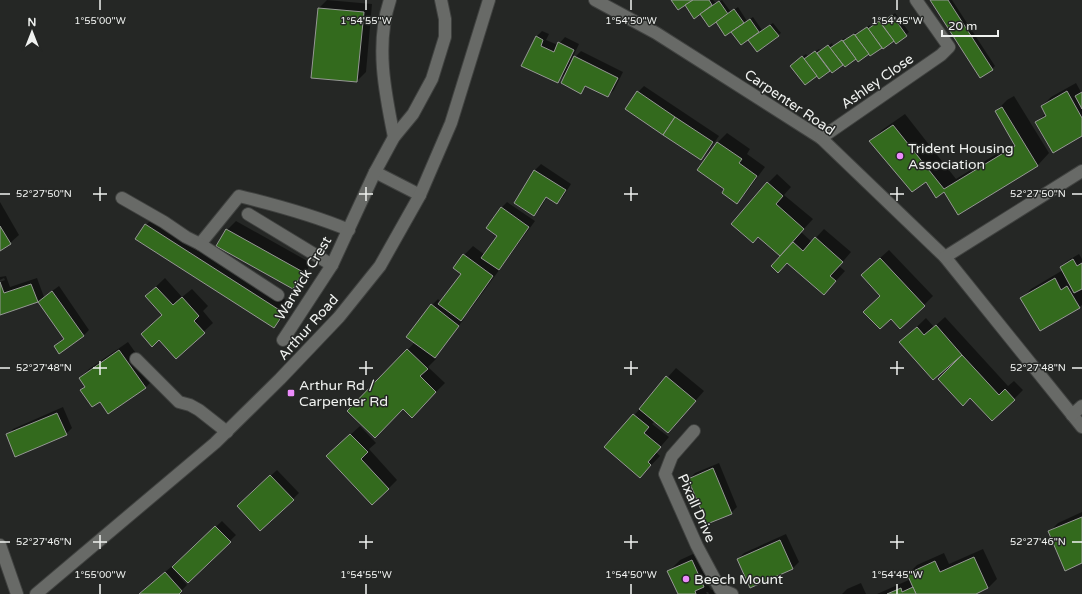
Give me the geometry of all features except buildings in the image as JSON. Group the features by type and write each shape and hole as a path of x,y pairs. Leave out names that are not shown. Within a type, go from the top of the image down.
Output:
{"street":[{"path":"390,0 386,11 383,36 384,84 394,137"},
{"name":"Warwick Crest","path":"282,340 332,265 375,172 394,137 413,114 432,79 445,37 445,19 441,0"},
{"name":"Arthur Road","path":"36,594 227,432 339,317 380,266 420,194 451,123 489,0"},
{"name":"Carpenter Road","path":"595,0 656,33 821,138 945,257 1082,427"},
{"name":"Ashley Close","path":"821,138 941,55 949,47 916,0"},
{"path":"945,257 1082,171"},
{"path":"375,172 420,194"},
{"name":"Warwick Crest","path":"200,244 239,196 310,215 349,230"},
{"path":"122,198 200,244 278,295"},
{"path":"248,214 332,265"},
{"path":"136,359 179,402 190,405 199,410 227,432"},
{"path":"1072,415 1082,406"},
{"name":"Pixall Drive","path":"694,431 672,456 665,474 697,546 720,589 732,594"},
{"path":"0,545 17,594"}],"place":[{"name":"Trident Housing Association","path":"900,156"},
{"name":"Arthur Rd / Carpenter Rd","path":"291,393"},
{"name":"Beech Mount","path":"686,579"}]}
